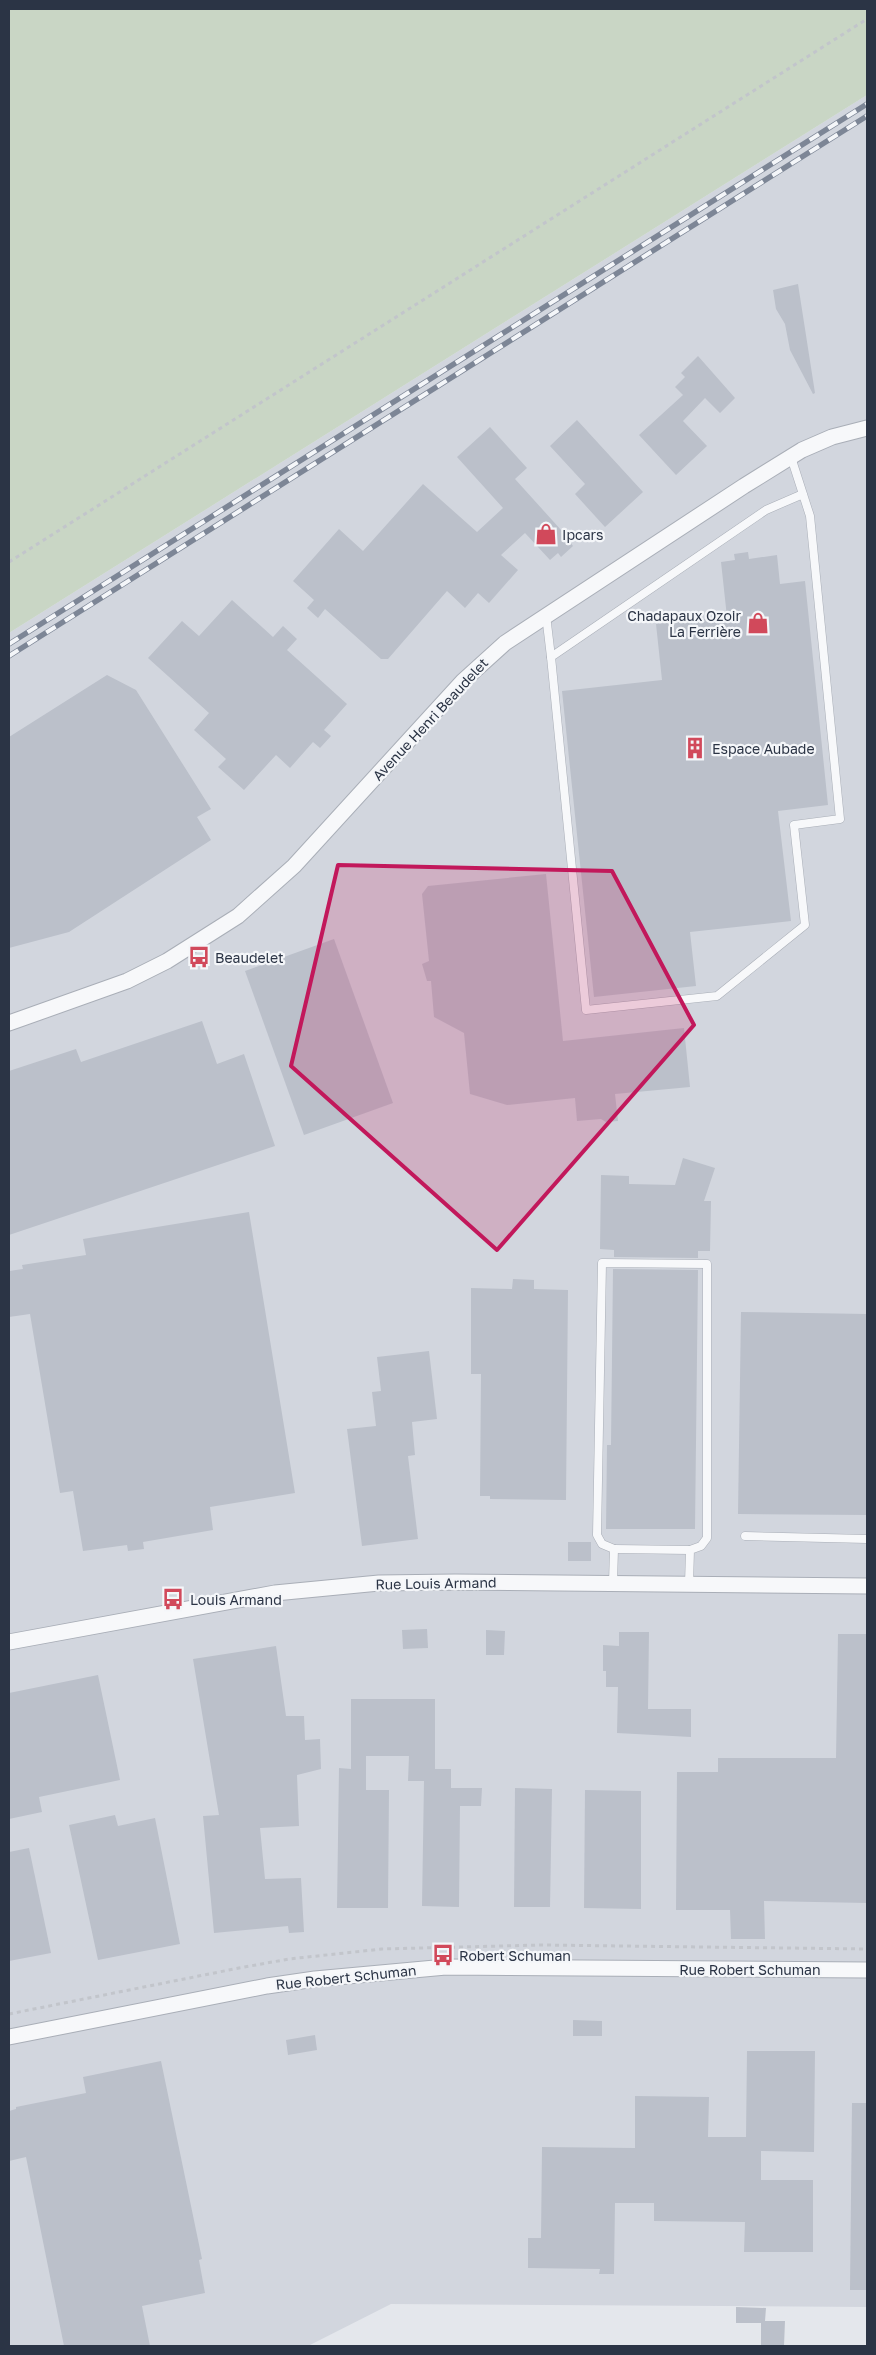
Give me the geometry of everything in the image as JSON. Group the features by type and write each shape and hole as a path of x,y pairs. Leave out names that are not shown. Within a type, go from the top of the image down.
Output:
{"street":[{"name":"Avenue Henri Beaudelet","path":"9,1023 78,1000 128,980 167,961 238,916 294,866 463,681 505,643 791,457 832,437 867,428"},
{"name":"Rue Louis Armand","path":"9,1642 177,1610 306,1589 407,1583 867,1586"},
{"name":"Rue Robert Schuman","path":"9,2037 267,1986 417,1969 446,1967 867,1970"}],"lane":[{"path":"546,615 586,1010 717,996 805,924 794,825 840,819 810,516 791,457"},
{"path":"551,657 766,510 803,494"},
{"path":"602,1263 707,1264 707,1538 701,1546 690,1550 614,1549 602,1544 597,1535 602,1263"},
{"path":"745,1536 867,1539"},
{"path":"613,1583 614,1549"},
{"path":"689,1584 690,1550"}],"path":[{"path":"9,562 867,19"}],"highlighted area":[{"path":"338,865 612,871 694,1025 497,1250 291,1066"}],"shaded area":[{"path":"867,95 867,2307 391,2304 308,2346 9,2346 9,633"}],"green space":[{"path":"9,9 867,9 867,95 9,633"}],"building":[{"path":"798,284 815,393 813,394 790,350 785,324 776,309 773,290"},
{"path":"698,356 735,398 720,413 705,398 683,421 707,446 676,475 639,435 683,395 675,387 685,377 681,373"},
{"path":"577,420 643,492 605,527 575,494 585,484 550,446"},
{"path":"490,427 527,468 515,479 571,541 573,546 561,557 558,553 550,560 525,533 501,555 518,570 489,603 478,593 465,608 447,591 388,659 381,659 325,609 318,618 307,608 314,600 293,581 339,529 363,551 423,484 477,532 503,508 457,457"},
{"name":"Espace Aubade","path":"748,552 749,559 777,555 780,584 805,581 828,805 778,811 791,921 690,932 696,986 594,997 562,691 662,680 656,624 727,617 721,562 735,560 734,554"},
{"path":"232,600 273,637 283,626 297,639 287,650 347,704 324,730 331,736 320,748 313,742 290,768 276,755 244,790 218,767 226,759 194,730 209,713 148,658 182,621 199,636"},
{"path":"107,675 136,690 211,809 197,817 211,840 69,932 9,948 9,737"},
{"path":"546,874 563,1041 684,1028 690,1087 615,1094 618,1121 606,1122 601,1119 577,1121 575,1098 507,1105 470,1094 464,1033 434,1017 431,981 427,981 422,964 429,961 422,894 428,886"},
{"path":"334,939 393,1103 304,1135 245,971"},
{"path":"202,1021 217,1064 244,1054 275,1146 9,1235 9,1071 76,1049 81,1062"},
{"path":"683,1158 715,1168 704,1201 711,1201 710,1251 698,1251 698,1258 614,1257 614,1250 600,1249 601,1175 629,1176 629,1184 675,1185"},
{"path":"249,1212 295,1493 210,1507 213,1530 143,1542 144,1549 128,1551 127,1545 83,1551 73,1491 60,1493 30,1314 9,1317 9,1271 23,1269 22,1265 86,1255 83,1239"},
{"path":"613,1269 698,1270 695,1529 606,1529 607,1445 611,1445"},
{"path":"513,1279 534,1280 534,1289 568,1290 566,1500 490,1499 490,1496 480,1496 481,1374 471,1374 471,1288 512,1289"},
{"path":"741,1312 867,1314 867,1515 738,1514"},
{"path":"429,1351 437,1419 412,1422 415,1455 408,1456 418,1539 362,1546 347,1429 376,1426 372,1392 381,1391 377,1357"},
{"path":"568,1542 591,1542 591,1561 568,1561"},
{"path":"427,1629 428,1648 403,1649 402,1630"},
{"path":"486,1630 505,1631 504,1655 486,1655"},
{"path":"619,1632 649,1632 648,1709 691,1709 691,1737 617,1733 618,1687 606,1687 606,1671 603,1671 603,1645 619,1646"},
{"path":"838,1634 867,1634 867,1903 764,1901 765,1939 731,1939 730,1910 676,1910 677,1772 718,1772 718,1758 836,1758"},
{"path":"276,1646 286,1716 304,1716 305,1740 320,1739 321,1769 297,1775 299,1826 260,1828 265,1879 301,1878 304,1932 289,1933 288,1926 214,1933 203,1816 219,1815 193,1659"},
{"path":"98,1675 120,1780 39,1797 42,1812 9,1819 9,1693"},
{"path":"351,1699 435,1699 435,1769 451,1769 451,1788 482,1788 481,1806 460,1806 459,1907 422,1906 424,1781 408,1781 409,1756 366,1756 366,1790 389,1790 388,1908 337,1908 339,1768 351,1769"},
{"path":"515,1788 552,1789 550,1907 514,1907"},
{"path":"585,1790 641,1791 641,1909 584,1908"},
{"path":"115,1815 118,1826 155,1818 180,1944 98,1960 69,1825"},
{"path":"29,1848 51,1953 9,1961 9,1852"},
{"path":"573,2020 602,2021 602,2036 573,2036"},
{"path":"315,2035 317,2050 288,2055 286,2040"},
{"path":"747,2051 815,2051 814,2152 761,2151 761,2180 813,2180 813,2252 744,2252 745,2222 654,2221 654,2203 615,2203 614,2274 599,2274 600,2269 528,2268 528,2238 541,2238 542,2147 635,2148 635,2096 709,2097 708,2137 746,2137"},
{"path":"161,2061 202,2259 199,2260 205,2293 142,2306 150,2346 64,2346 26,2157 9,2161 9,2111 16,2109 16,2107 86,2093 83,2077"},
{"path":"852,2103 867,2103 867,2290 850,2290"},
{"path":"736,2307 766,2308 765,2321 785,2321 784,2346 761,2346 761,2323 736,2323"}],"railway":[{"path":"9,644 867,104"},
{"path":"9,656 867,116"}],"place":[{"name":"Ipcars","path":"546,534"},
{"name":"Chadapaux Ozoir La Ferrière","path":"758,623"},
{"name":"Espace Aubade","path":"695,748"},
{"name":"Beaudelet","path":"199,957"},
{"name":"Louis Armand","path":"173,1599"},
{"name":"Robert Schuman","path":"443,1955"}]}
